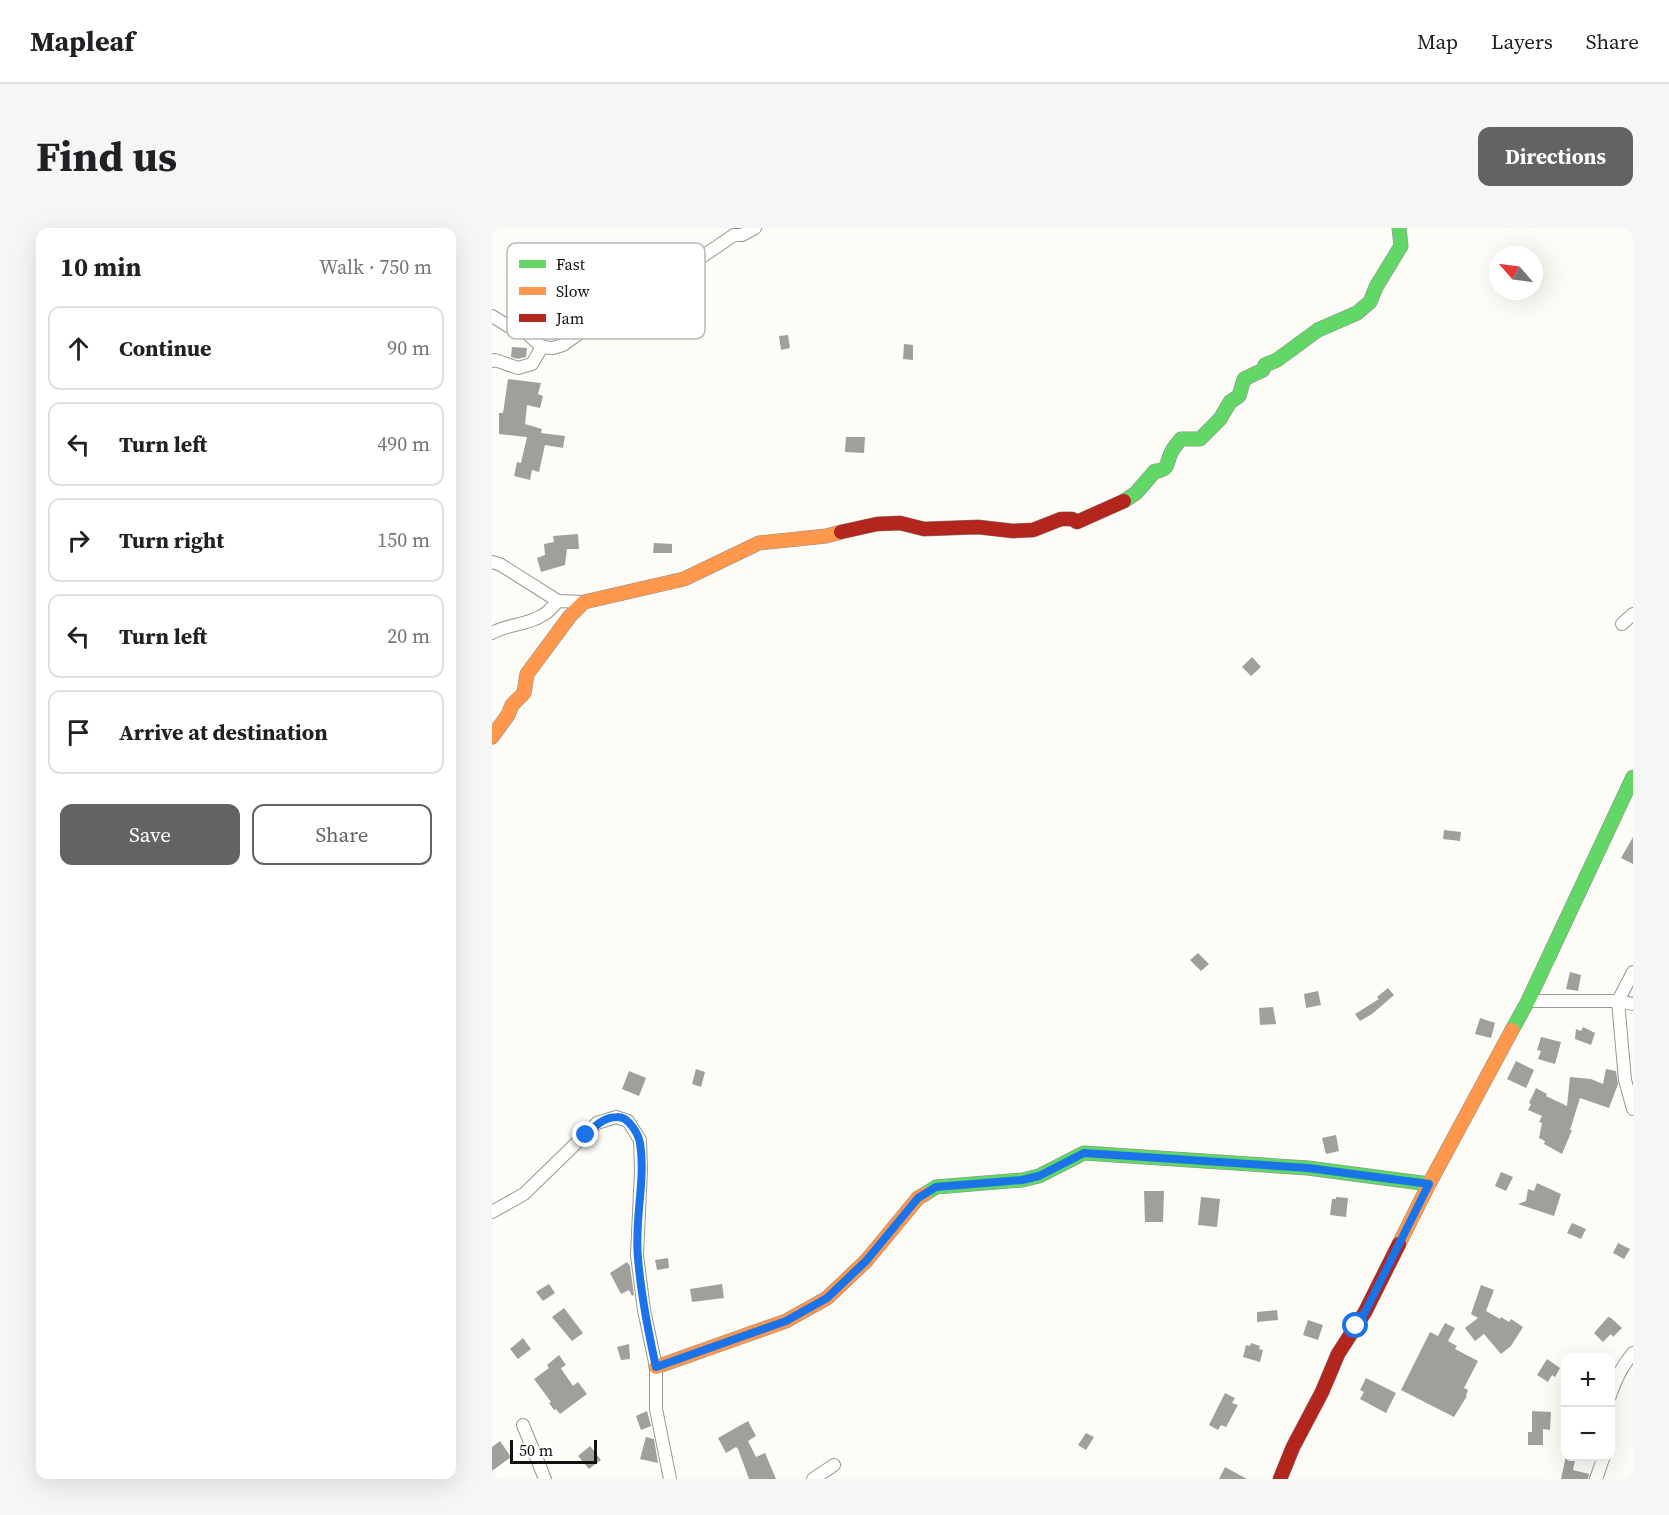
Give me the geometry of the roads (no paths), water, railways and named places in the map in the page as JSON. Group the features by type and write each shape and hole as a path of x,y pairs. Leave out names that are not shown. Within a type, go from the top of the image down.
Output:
{"street":[{"path":"492,562 501,565 558,601 584,602 684,579 759,543 826,536 877,524 900,524 924,529 978,527 1013,531 1033,530 1061,519 1083,521 1132,497 1155,471 1162,471 1168,466 1171,453 1181,439 1200,439 1220,419 1230,402 1239,396 1244,379 1263,370 1265,365 1277,360 1318,330 1357,313 1370,302 1376,287 1401,246 1399,228"},
{"path":"705,255 734,235 758,229"},
{"path":"492,316 507,325"},
{"path":"533,339 542,347 553,348 563,345 571,339"},
{"path":"492,361 518,368 532,364 542,347"},
{"path":"492,633 504,626 516,625 543,616 558,601"},
{"path":"492,737 508,715 512,705 524,693 527,674 570,616 584,602"},
{"path":"1622,624 1633,614"},
{"path":"1281,1479 1293,1447 1322,1392 1338,1354 1365,1312 1429,1184 1528,1001 1633,777"},
{"path":"1633,972 1618,1001 1625,1080 1633,1109"},
{"path":"1528,1001 1618,1001 1633,1004"},
{"path":"492,1212 524,1194 597,1124 616,1117 628,1121 640,1140 637,1255 644,1310 656,1367 657,1409 670,1479"},
{"path":"656,1367 786,1321 827,1298 866,1261 918,1198 936,1187 1022,1180 1039,1176 1084,1153 1308,1168 1429,1184"},
{"path":"1615,1386 1621,1370 1633,1353"},
{"path":"523,1425 545,1479"},
{"path":"1596,1479 1602,1461"},
{"path":"813,1479 834,1465"}]}
